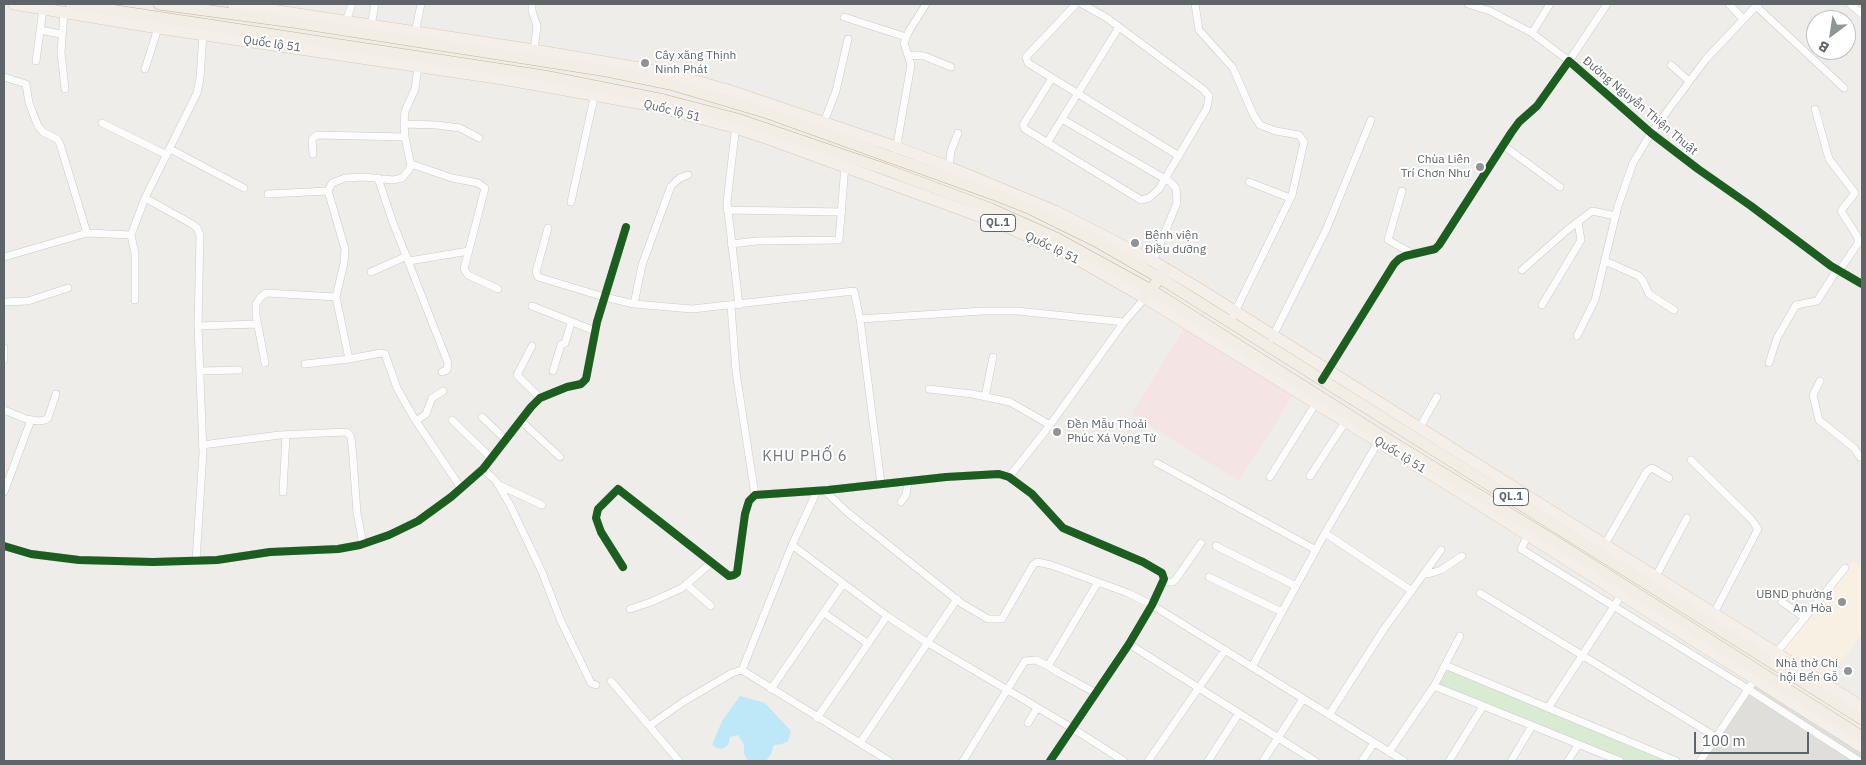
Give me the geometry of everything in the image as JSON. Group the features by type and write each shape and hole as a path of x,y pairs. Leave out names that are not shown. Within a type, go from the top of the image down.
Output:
{"highway":[{"name":"Quốc lộ 51","path":"159,4 269,14 414,37 663,82 793,117 895,153 1031,210 1163,273 1712,617 1798,672 1862,718"},
{"name":"Quốc lộ 51","path":"67,8 248,36 544,76 595,91 664,100 991,209 1084,253 1381,439 1549,537 1757,675 1862,737"},
{"path":"1148,294 1163,273"}],"main road":[{"name":"Quốc lộ 51","path":"14,4 43,9 67,8 158,28 203,34 248,36 418,68 595,91"},
{"name":"Quốc lộ 51","path":"233,4 269,14 346,21 414,37 534,50 663,72 728,90 793,117 824,122 895,153 949,166 1055,211 1153,261 1163,273"},
{"name":"Quốc lộ 51","path":"737,123 845,166 885,175"},
{"name":"Quốc lộ 51","path":"1148,294 1346,422 1381,439 1528,536 1757,675 1862,747"},
{"name":"Quốc lộ 51","path":"1325,375 1420,427 1559,520 1606,544 1656,576 1712,617 1777,652 1798,672 1862,707"}],"street":[{"path":"346,21 352,4"},
{"path":"371,26 375,4"},
{"path":"414,37 421,4"},
{"path":"532,4 532,11 537,26 534,50"},
{"path":"895,153 911,64 904,44 906,37 926,4"},
{"path":"1076,4 1026,57 1028,63 1179,156"},
{"path":"1052,78 1023,125 1025,129 1141,200 1153,195 1179,156 1207,108 1209,96 1204,90 1107,18 1082,4"},
{"path":"1195,4 1199,30 1233,68 1253,114 1260,125 1267,129 1299,135 1304,142 1290,198 1233,317"},
{"path":"1468,4 1491,7 1532,33 1569,61 1607,4"},
{"path":"1532,33 1550,4"},
{"path":"1729,4 1743,19"},
{"path":"1850,4 1862,14"},
{"path":"1577,336 1595,300 1618,206 1633,163 1651,132 1706,59 1757,5 1844,88"},
{"path":"65,89 61,34 67,8"},
{"path":"36,61 43,9"},
{"path":"844,16 906,37"},
{"path":"1047,143 1119,27"},
{"path":"145,69 158,28"},
{"path":"40,30 61,34"},
{"path":"135,300 135,254 131,236 145,198 197,93 203,34"},
{"path":"824,122 836,91 848,39"},
{"path":"909,55 924,56 951,67"},
{"path":"349,359 336,297 344,263 345,249 328,191 332,183 345,178 393,180 402,178 408,171 411,164 405,137 405,111 416,82 418,68 426,59"},
{"name":"Đường Nguyễn Thiện Thuật","path":"1325,375 1394,264 1399,259 1435,249 1439,245 1515,128 1537,106 1569,61 1651,132 1698,169 1838,270 1862,284"},
{"path":"1671,65 1689,81"},
{"path":"4,77 26,84 29,104 38,126 43,132 54,137 60,144 86,233"},
{"path":"571,202 595,91"},
{"path":"1769,363 1777,338 1796,305 1817,301 1858,242 1857,236 1841,211 1855,193 1829,159 1815,109"},
{"path":"1062,119 1165,178 1176,188 1177,203 1153,261"},
{"path":"1270,341 1326,230 1371,120"},
{"path":"102,123 244,188"},
{"path":"737,123 728,186 728,210 735,305 736,366 755,495"},
{"path":"404,124 460,128 479,138"},
{"path":"949,166 951,151 958,133"},
{"path":"313,154 312,139 317,135 405,137"},
{"path":"1504,146 1560,187"},
{"path":"411,164 445,176 478,183 485,188 464,269 466,274 498,289"},
{"path":"731,244 757,241 839,240 845,166"},
{"path":"634,304 642,265 671,186 680,178 688,175"},
{"path":"378,178 448,363 447,370 442,372"},
{"path":"1249,182 1290,198"},
{"path":"268,194 328,191"},
{"path":"1402,191 1388,240 1413,254"},
{"path":"145,198 197,228 200,235 198,326 202,445 196,561"},
{"path":"728,210 842,212"},
{"path":"1522,270 1592,211 1616,216"},
{"path":"1542,305 1581,240 1578,222"},
{"path":"548,228 536,275 538,277 634,304 692,309 852,290 856,293 881,484"},
{"path":"4,546 31,554 79,560 153,562 217,560 270,552 338,549 364,544 389,535 418,521 483,469 540,398 567,387 581,384 586,379 604,297 626,228"},
{"path":"4,257 86,233 131,236"},
{"path":"371,272 408,259 469,251"},
{"path":"1606,261 1639,276 1649,294 1674,310"},
{"path":"4,302 28,301 68,288"},
{"path":"265,364 256,315 256,304 260,298 266,293 336,297"},
{"path":"1009,477 1050,425 1124,322 1148,294"},
{"path":"532,306 595,332"},
{"path":"860,319 983,311 1017,311 1124,322"},
{"path":"553,371 561,345 565,343 571,322"},
{"path":"198,326 257,324"},
{"path":"532,346 517,374 540,398"},
{"path":"4,348 4,360"},
{"path":"305,364 385,354 397,388 416,421 461,488"},
{"path":"985,397 993,357"},
{"path":"200,371 239,370"},
{"path":"1820,381 1813,395 1818,418 1821,423 1854,448 1860,458"},
{"path":"929,390 985,397 1016,404 1050,425"},
{"path":"416,421 426,414 432,398 443,391"},
{"path":"4,410 39,421 48,418 56,394"},
{"path":"1420,427 1437,397"},
{"path":"1270,477 1316,403"},
{"path":"482,417 506,440"},
{"path":"4,492 31,420"},
{"path":"452,420 492,459"},
{"path":"521,421 560,457"},
{"path":"1310,476 1346,422"},
{"path":"202,445 286,435 346,432 351,437 357,513 364,544"},
{"path":"283,492 286,435"},
{"path":"1252,667 1325,533 1381,439"},
{"path":"1691,460 1758,528 1712,617"},
{"path":"1157,464 1316,550"},
{"path":"1606,544 1647,471 1652,468 1670,478"},
{"path":"483,469 497,484 510,505 560,619 591,682 596,684"},
{"path":"624,567 601,532 596,518 598,509 618,489 728,576 737,573 745,514 749,501 755,495 946,477 995,474 1009,477 1032,494 1063,528 1162,573 1163,582 1152,605 1050,761"},
{"path":"901,502 906,495 908,482"},
{"path":"497,484 542,505"},
{"path":"742,670 792,546 821,490"},
{"path":"821,490 957,599 988,619 1002,619 1027,573 1037,562 1051,565 1128,593 1152,605 1404,761"},
{"path":"1656,576 1687,518"},
{"path":"1325,533 1412,591"},
{"path":"1528,536 1521,549 1748,689 1859,761"},
{"path":"1163,582 1173,582 1176,579 1201,543"},
{"path":"792,546 887,616 928,643 1124,761"},
{"path":"1216,546 1296,586"},
{"path":"1329,715 1384,630 1441,550"},
{"path":"1424,573 1428,574 1441,570 1462,556"},
{"path":"630,609 682,588 711,563"},
{"path":"1777,652 1845,568"},
{"path":"1209,577 1282,612"},
{"path":"1048,666 1098,582"},
{"path":"686,584 710,606"},
{"path":"771,689 843,584"},
{"path":"1480,593 1716,737"},
{"path":"1548,708 1622,594"},
{"path":"860,743 957,599"},
{"path":"1782,602 1804,618"},
{"path":"824,613 868,643"},
{"path":"817,718 887,616"},
{"path":"1389,752 1434,686 1460,636"},
{"path":"1128,644 1315,761"},
{"path":"1148,761 1224,650"},
{"path":"963,761 1025,661 1030,659 1036,660 1096,693"},
{"path":"1445,665 1676,761"},
{"path":"649,726 683,702 732,673 742,670 889,761"},
{"path":"1700,761 1757,675"},
{"path":"611,681 679,761"},
{"path":"1434,686 1620,761"},
{"path":"1263,761 1303,699"},
{"path":"1449,761 1483,706"},
{"path":"1028,723 1037,708"},
{"path":"1208,761 1239,713"},
{"path":"1511,761 1532,726"},
{"path":"1362,761 1374,743"},
{"path":"1568,761 1578,745"}],"shaded area":[{"path":"1185,327 1294,394 1239,481 1131,414"},
{"name":"UBND phường An Hòa","path":"1853,561 1862,567 1862,635 1827,679 1782,650"},
{"path":"1754,684 1862,753 1862,761 1704,761"}],"green space":[{"path":"1447,668 1669,761 1627,761 1438,684"}],"water":[{"path":"740,696 765,703 791,731 788,741 774,745 766,761 748,761 744,754 744,744 738,735 730,737 728,745 722,749 712,745 722,721"}],"cycle path":[{"path":"1322,380 1394,264 1405,256 1435,249 1439,245 1511,133 1519,122 1537,106 1569,61 1651,133 1698,169 1831,266 1862,284"},
{"path":"4,546 31,554 79,560 153,562 217,560 270,552 338,549 360,545 389,535 418,521 451,497 483,469 540,398 567,387 581,384 586,379 597,322 626,227"},
{"path":"623,567 601,532 596,518 598,509 618,489 729,576 737,573 745,514 749,501 755,495 828,490 946,477 999,474 1009,477 1032,494 1063,528 1143,562 1162,573 1164,579 1152,605 1129,644 1050,761"}],"place":[{"name":"Cây xăng Thịnh Ninh Phát","path":"645,63"},
{"name":"Chùa Liên Trí Chơn Như","path":"1480,167"},
{"name":"Bệnh viện Điều dưỡng","path":"1135,243"},
{"name":"Đền Mẫu Thoải Phúc Xá Vọng Từ","path":"1057,432"},
{"name":"UBND phường An Hòa","path":"1842,602"},
{"name":"Nhà thờ Chi hội Bến Gỗ","path":"1848,671"}],"district":[{"name":"KHU PHỐ 6","path":"805,457"}]}
